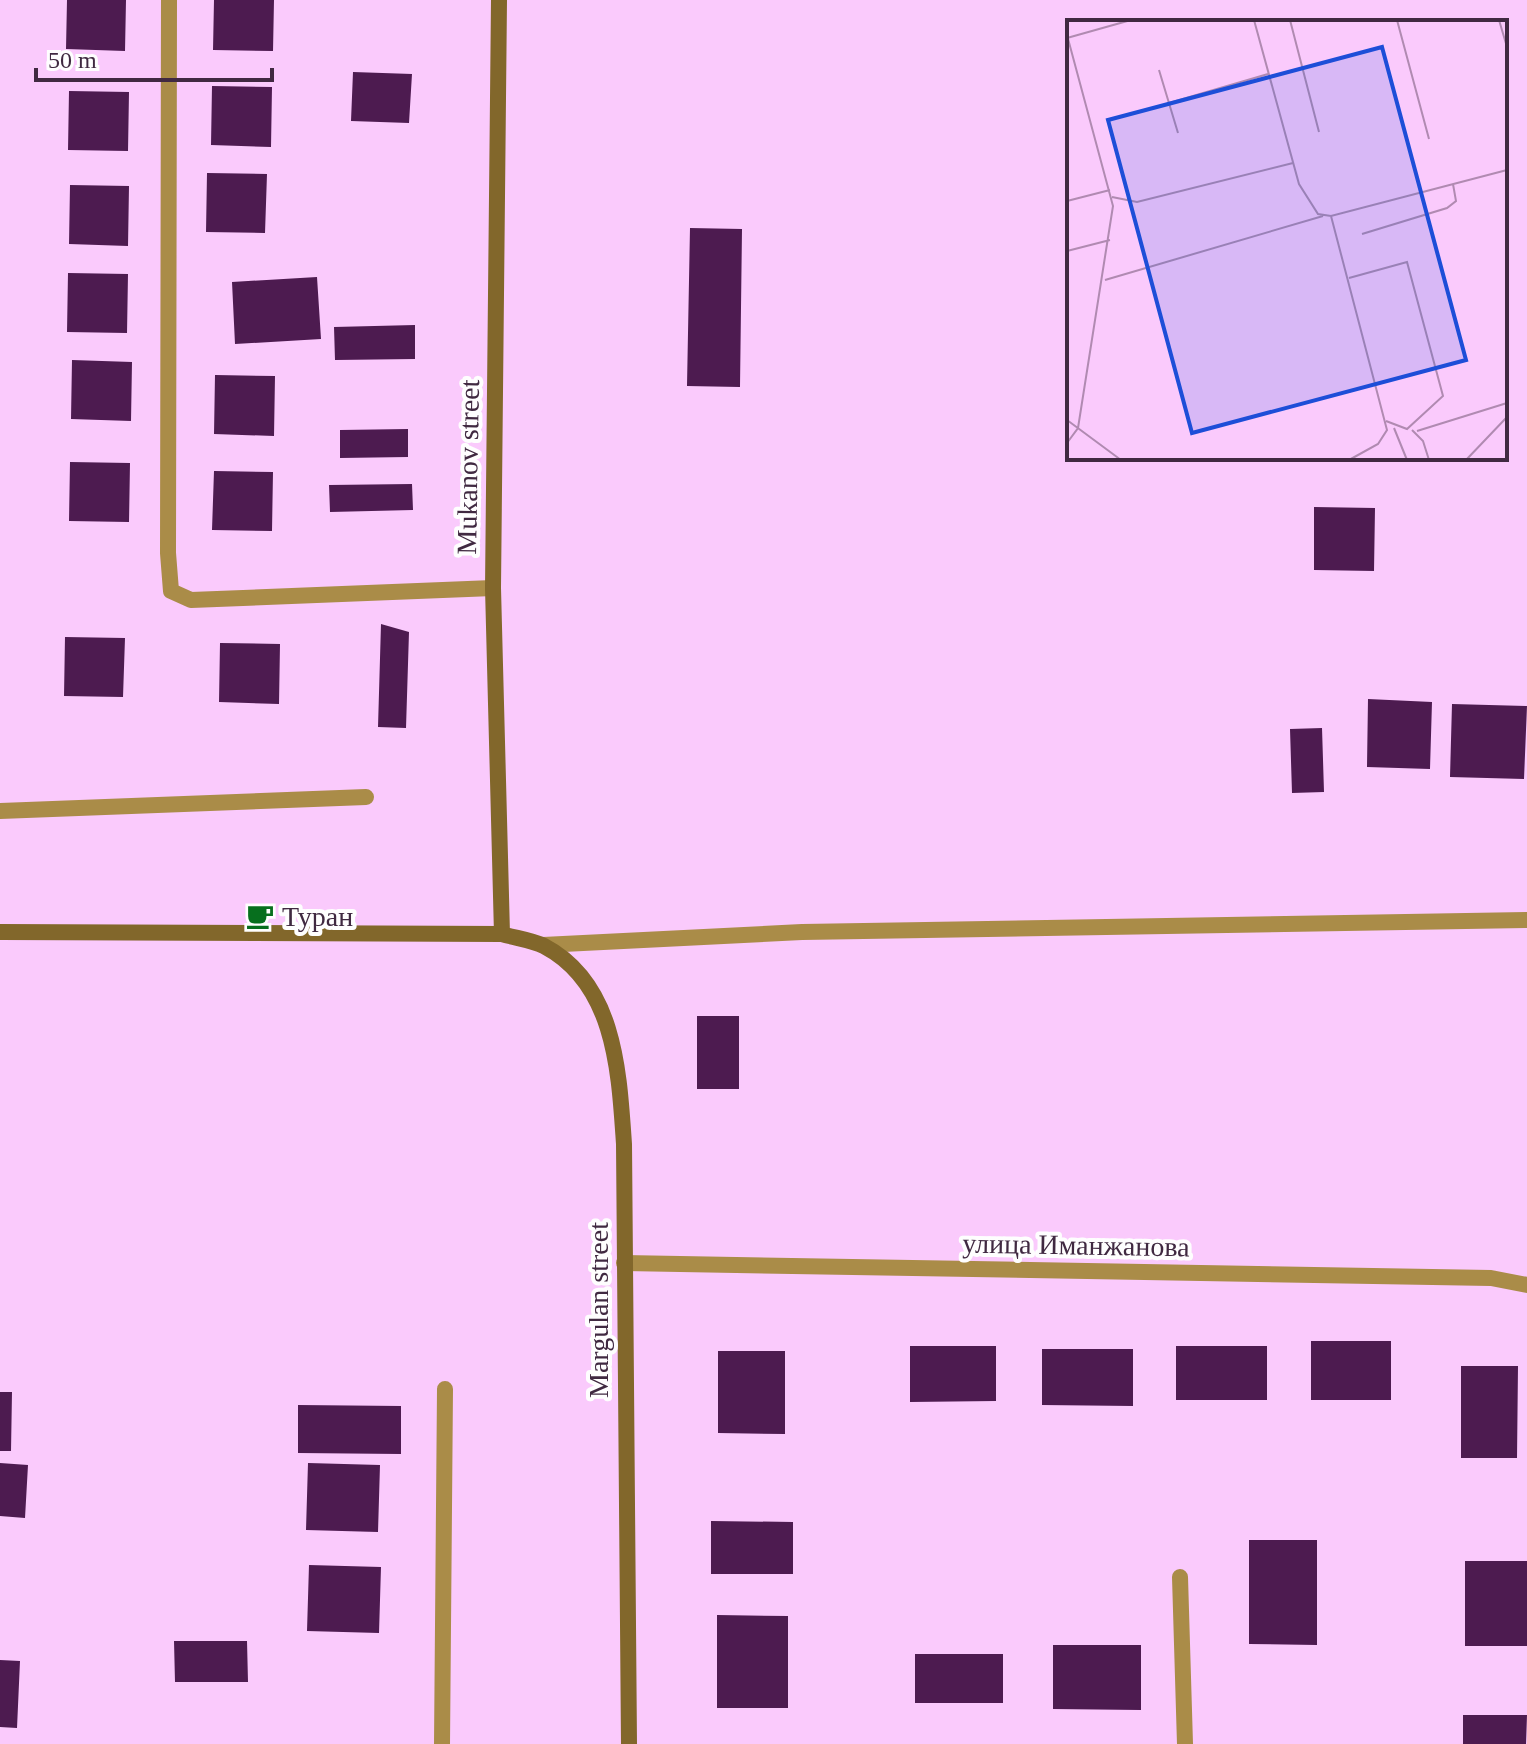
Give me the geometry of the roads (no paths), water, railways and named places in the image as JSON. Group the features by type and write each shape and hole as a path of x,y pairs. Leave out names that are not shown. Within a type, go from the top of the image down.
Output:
{"main road":[{"name":"Mukanov street","path":"499,0 493,588 502,934"},
{"name":"Margulan street","path":"0,932 502,934 543,945 584,981 606,1017 619,1078 624,1144 629,1744"}],"street":[{"path":"169,0 168,553 171,591 191,600 493,588"},
{"path":"0,811 366,797"},
{"path":"543,945 802,932 1527,920"},
{"name":"улица Иманжанова","path":"624,1263 1491,1278 1527,1285"},
{"path":"442,1744 445,1389"},
{"path":"1180,1577 1185,1744"}],"place":[{"name":"Туран","path":"260,916"}]}
